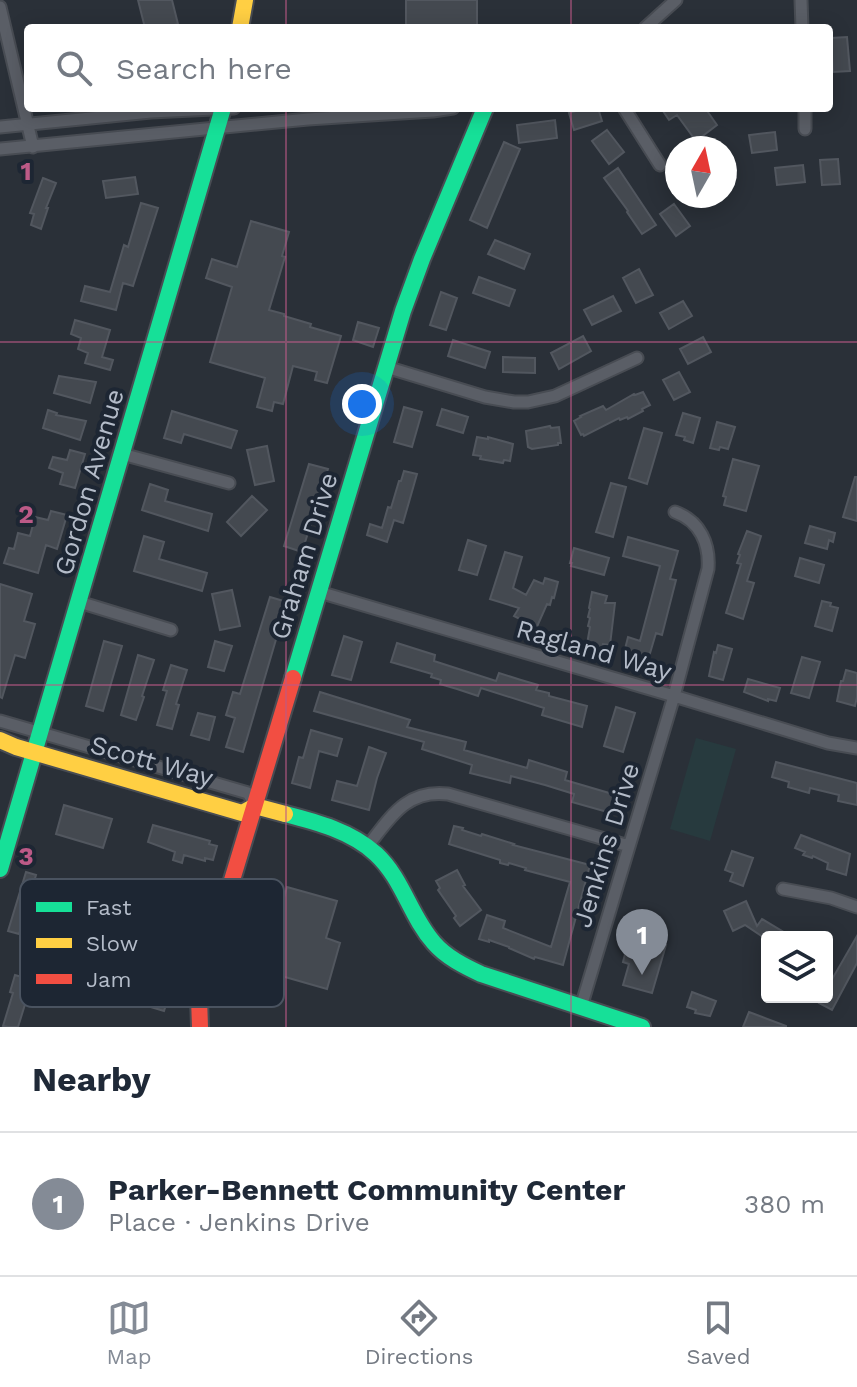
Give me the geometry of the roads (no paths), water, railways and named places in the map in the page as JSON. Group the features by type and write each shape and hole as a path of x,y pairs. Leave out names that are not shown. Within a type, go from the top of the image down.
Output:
{"street":[{"path":"241,24 245,0"},
{"path":"649,24 676,0"},
{"path":"801,0 802,24"},
{"path":"0,7 24,104"},
{"path":"26,112 33,147"},
{"path":"0,127 151,112"},
{"name":"Gordon Avenue","path":"0,869 222,112"},
{"path":"0,149 308,119 417,112"},
{"name":"Graham Drive","path":"233,879 415,275 484,112"},
{"path":"627,112 660,165"},
{"path":"805,112 805,129"},
{"path":"386,367 485,397 528,402 555,396 637,358"},
{"path":"122,454 229,483"},
{"name":"Jenkins Drive","path":"581,1007 674,696 708,569 709,559 701,532 675,512"},
{"name":"Ragland Way","path":"319,592 828,743 857,748"},
{"path":"79,602 171,630"},
{"name":"Scott Way","path":"0,721 248,793 255,806 339,832 367,847 388,867 425,930 443,952 467,968 642,1027"},
{"name":"Scott Way","path":"0,740 242,813 255,806"},
{"path":"152,786 157,767"},
{"path":"367,847 402,804 439,792 629,846"},
{"path":"783,889 831,898 857,907"},
{"name":"Graham Drive","path":"199,1007 200,1027"}],"place":[{"name":"Parker-Bennett Community Center","path":"642,975"}]}
